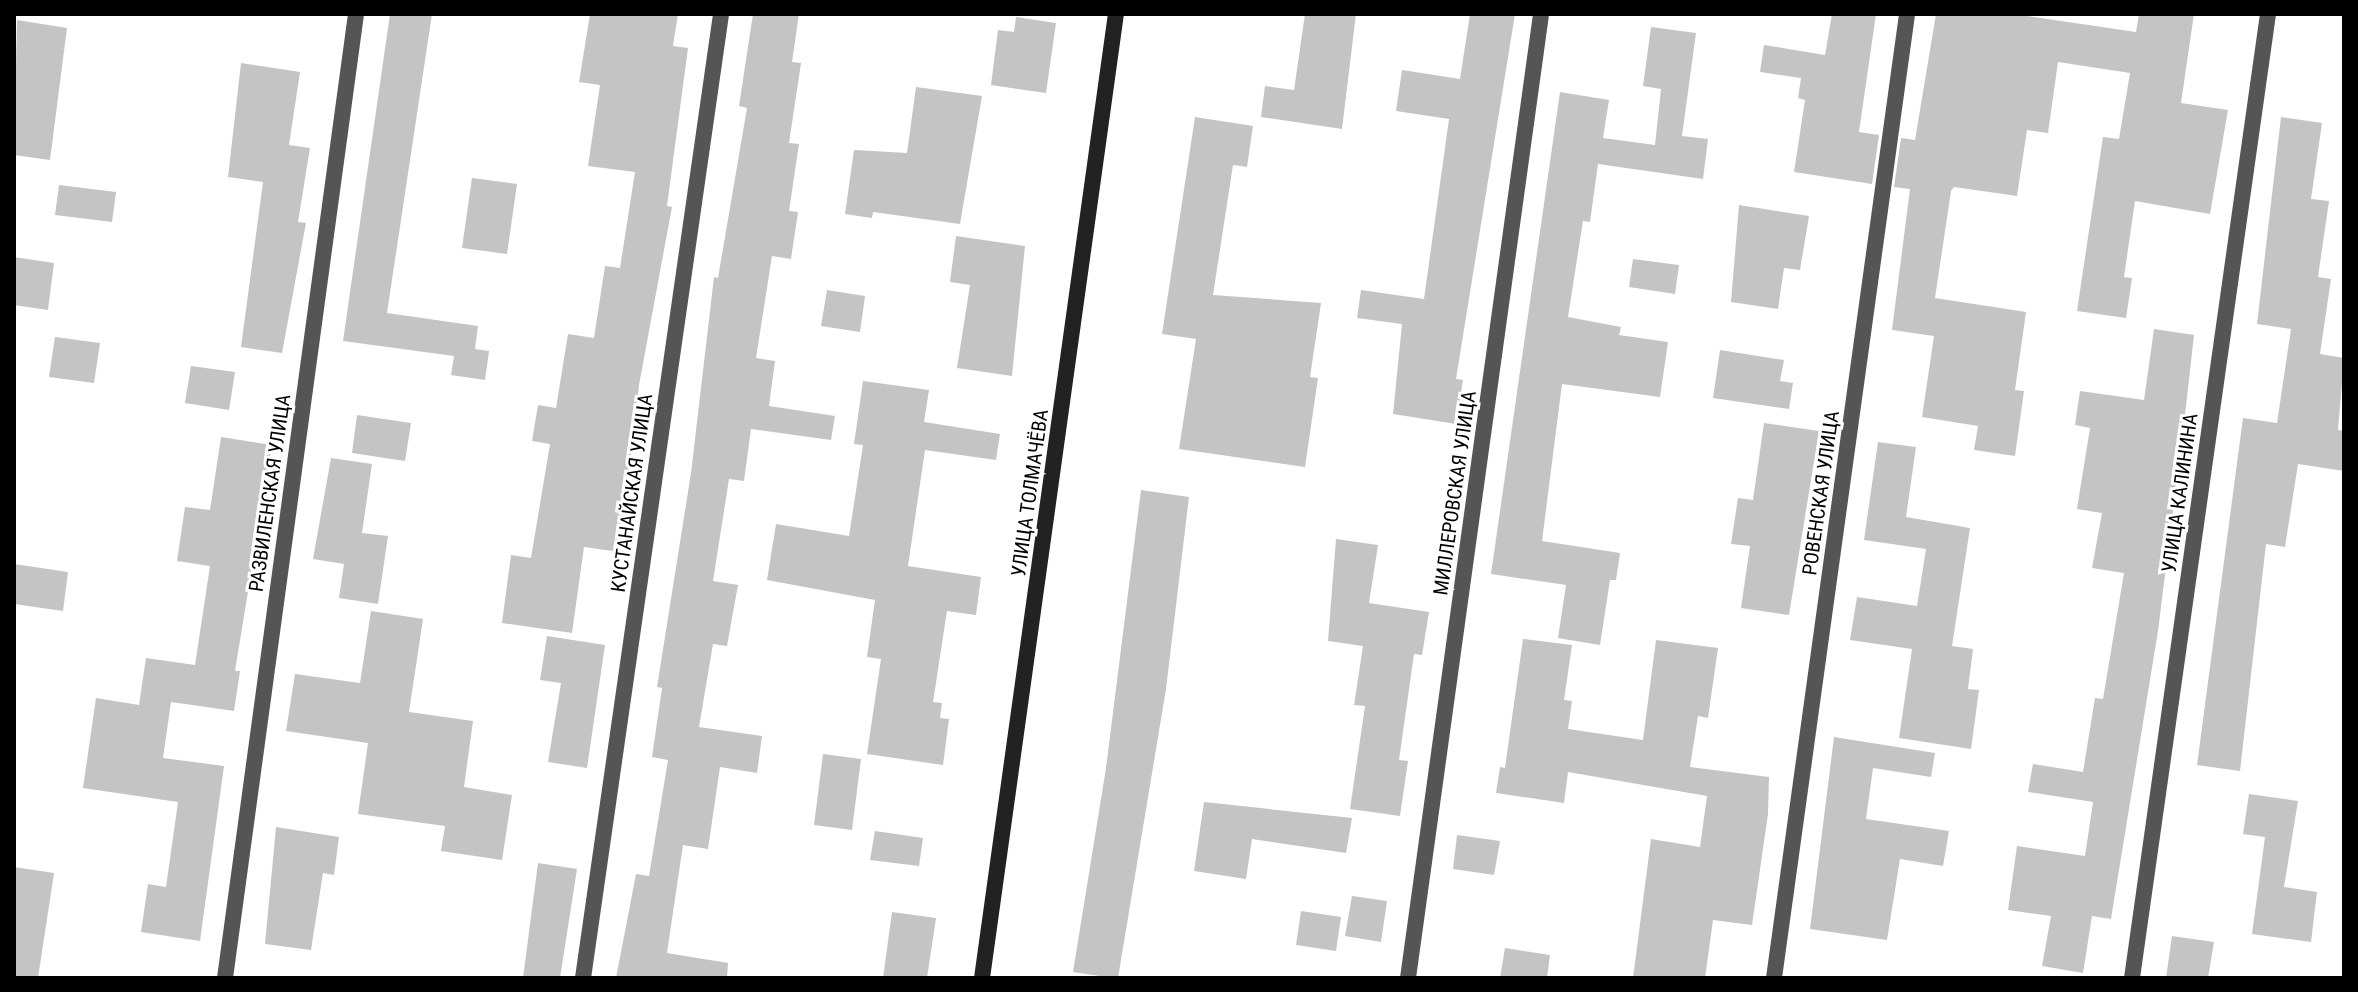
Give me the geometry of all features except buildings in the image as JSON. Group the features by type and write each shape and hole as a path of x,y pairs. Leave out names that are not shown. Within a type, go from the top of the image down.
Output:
{"street":[{"name":"РАЗВИЛЕНСКАЯ УЛИЦА","path":"225,978 356,14"},
{"name":"КУСТАНАЙСКАЯ УЛИЦА","path":"583,978 721,14"},
{"name":"УЛИЦА ТОЛМАЧЁВА","path":"982,978 1116,14"},
{"name":"МИЛЛЕРОВСКАЯ УЛИЦА","path":"1408,978 1541,14"},
{"name":"РОВЕНСКАЯ УЛИЦА","path":"1774,978 1907,14"},
{"name":"УЛИЦА КАЛИНИНА","path":"2132,978 2268,14"}]}
